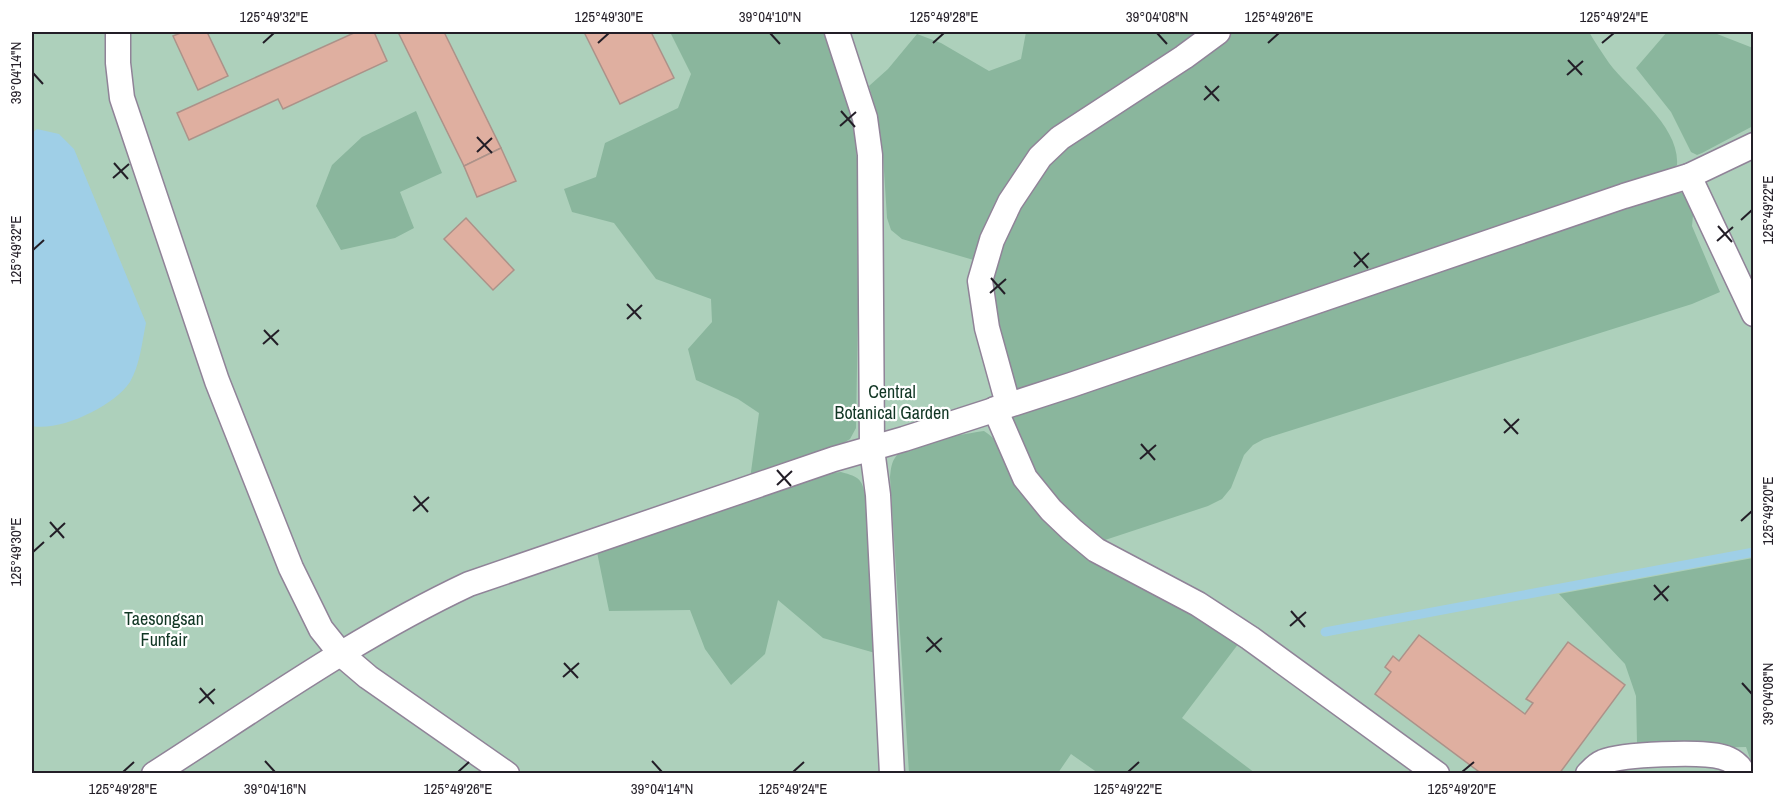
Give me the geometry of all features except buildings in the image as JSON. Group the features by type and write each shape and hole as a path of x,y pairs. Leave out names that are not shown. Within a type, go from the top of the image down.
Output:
{"street":[{"path":"118,32 118,63 122,99 218,381 291,568 321,629 341,654 368,677 507,774"},
{"path":"837,32 865,118 870,155 872,449 878,495 892,774"},
{"path":"1218,32 1184,57 1060,138 1040,157 1010,202 992,240 980,281 1001,406 1025,478 1051,510 1072,530 1096,550 1198,604 1250,638 1437,774"},
{"path":"154,774 341,654 415,611 469,584 834,459 1071,385 1624,195 1689,176 1754,145"},
{"path":"1689,176 1754,314"},
{"path":"1588,774 1595,766 1613,759 1689,754 1722,757 1733,762 1743,774"}],"green space":[{"name":"Central Botanical Garden","path":"32,32 1753,32 1753,773 32,773"},
{"path":"670,32 824,32 840,72 853,119 860,189 856,428 850,439 834,449 750,479 759,413 738,399 696,380 688,349 712,322 711,299 656,279 614,223 572,212 564,189 596,177 605,143 678,108 691,74"},
{"path":"1026,32 1207,32 1055,132 977,261 902,239 891,230 887,218 883,155 877,114 869,86 888,69 917,34 941,43 989,71 1021,59"},
{"path":"1228,32 1589,32 1609,63 1662,123 1676,151 1677,165 1670,173 1017,393 996,321 991,280 1000,242 1044,164"},
{"path":"1667,32 1712,32 1753,48 1753,126 1702,153 1697,155 1691,152 1671,112 1636,68"},
{"path":"416,111 442,173 400,192 414,228 395,238 341,250 316,206 332,165 362,137"},
{"path":"1665,192 1683,193 1694,205 1692,226 1720,292 1692,304 1264,439 1253,445 1244,455 1231,488 1222,499 1208,506 1099,542 1030,472 1009,422 1012,416"},
{"path":"984,431 1001,448 1048,522 1076,550 1108,571 1192,614 1239,643 1182,718 1255,773 1098,773 1071,754 1058,773 909,773 890,477 892,466 897,455 912,446"},
{"path":"841,472 859,480 866,498 875,653 823,638 778,600 765,654 731,685 705,649 690,610 609,611 597,552 831,473"},
{"path":"1753,558 1753,767 1746,747 1643,749 1637,743 1636,696 1625,664 1559,594"}],"water":[{"path":"37,129 59,134 74,149 146,323 136,368 130,382 122,391 112,400 86,415 44,427 32,426 32,133"}],"waterway":[{"path":"1325,632 1754,552"}],"park label":[{"name":"Taesongsan Funfair","path":"164,629"}]}
